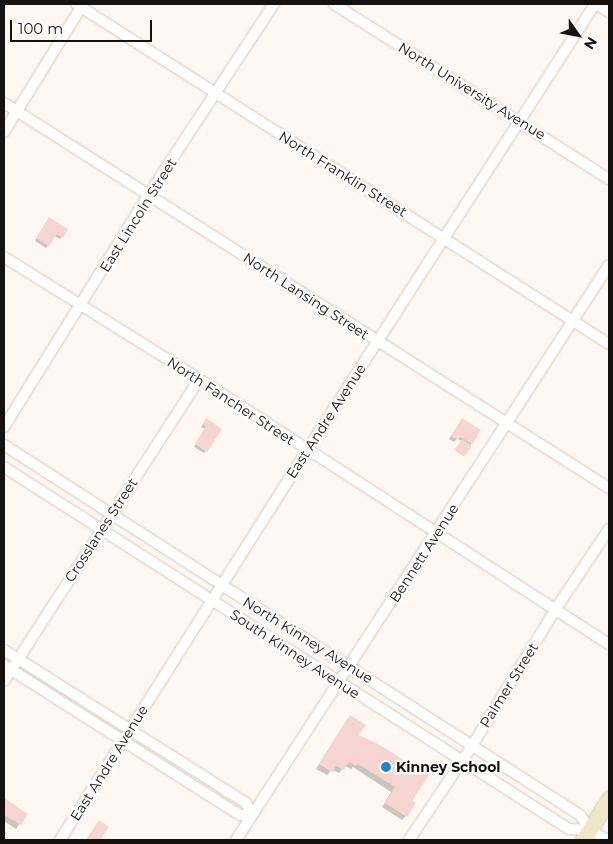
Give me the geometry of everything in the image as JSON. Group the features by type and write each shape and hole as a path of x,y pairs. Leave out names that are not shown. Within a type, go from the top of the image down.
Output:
{"main road":[{"path":"586,835 609,799"}],"street":[{"name":"East Lincoln Street","path":"4,426 81,306 149,194 274,4"},
{"name":"North University Avenue","path":"334,4 609,179"},
{"name":"East Andre Avenue","path":"60,840 376,342 597,4"},
{"path":"597,4 609,11"},
{"name":"North Franklin Street","path":"80,5 216,94 444,237 609,344"},
{"path":"4,132 80,5"},
{"name":"North Lansing Street","path":"4,103 149,194 376,342 609,488"},
{"name":"North Fancher Street","path":"4,257 199,379 609,644"},
{"name":"Bennett Avenue","path":"236,840 437,533 609,265"},
{"name":"Crosslanes Street","path":"4,681 7,667 18,659 199,379"},
{"name":"North Kinney Avenue","path":"4,445 580,815 586,835 607,840"},
{"name":"South Kinney Avenue","path":"4,468 339,684 569,829 586,835"},
{"name":"Palmer Street","path":"409,840 460,760 472,746 555,610 609,529"},
{"path":"4,650 246,804 252,815 240,815 7,667"}],"building":[{"path":"49,217 68,229 63,238 57,234 49,246 36,238"},
{"path":"206,418 222,429 207,452 195,444 206,426 203,424"},
{"path":"462,418 481,430 473,444 460,437 458,440 451,436"},
{"path":"462,439 472,446 464,457 455,450"},
{"name":"Kinney School","path":"350,715 366,725 359,735 380,745 407,762 412,770 415,765 429,775 412,801 416,803 407,817 385,803 395,787 358,764 356,766 349,762 344,770 336,766 332,772 319,764"},
{"path":"4,798 28,814 21,825 4,815"},
{"path":"99,820 109,827 100,840 86,840"}],"place":[{"name":"Kinney School","path":"386,767"}]}
